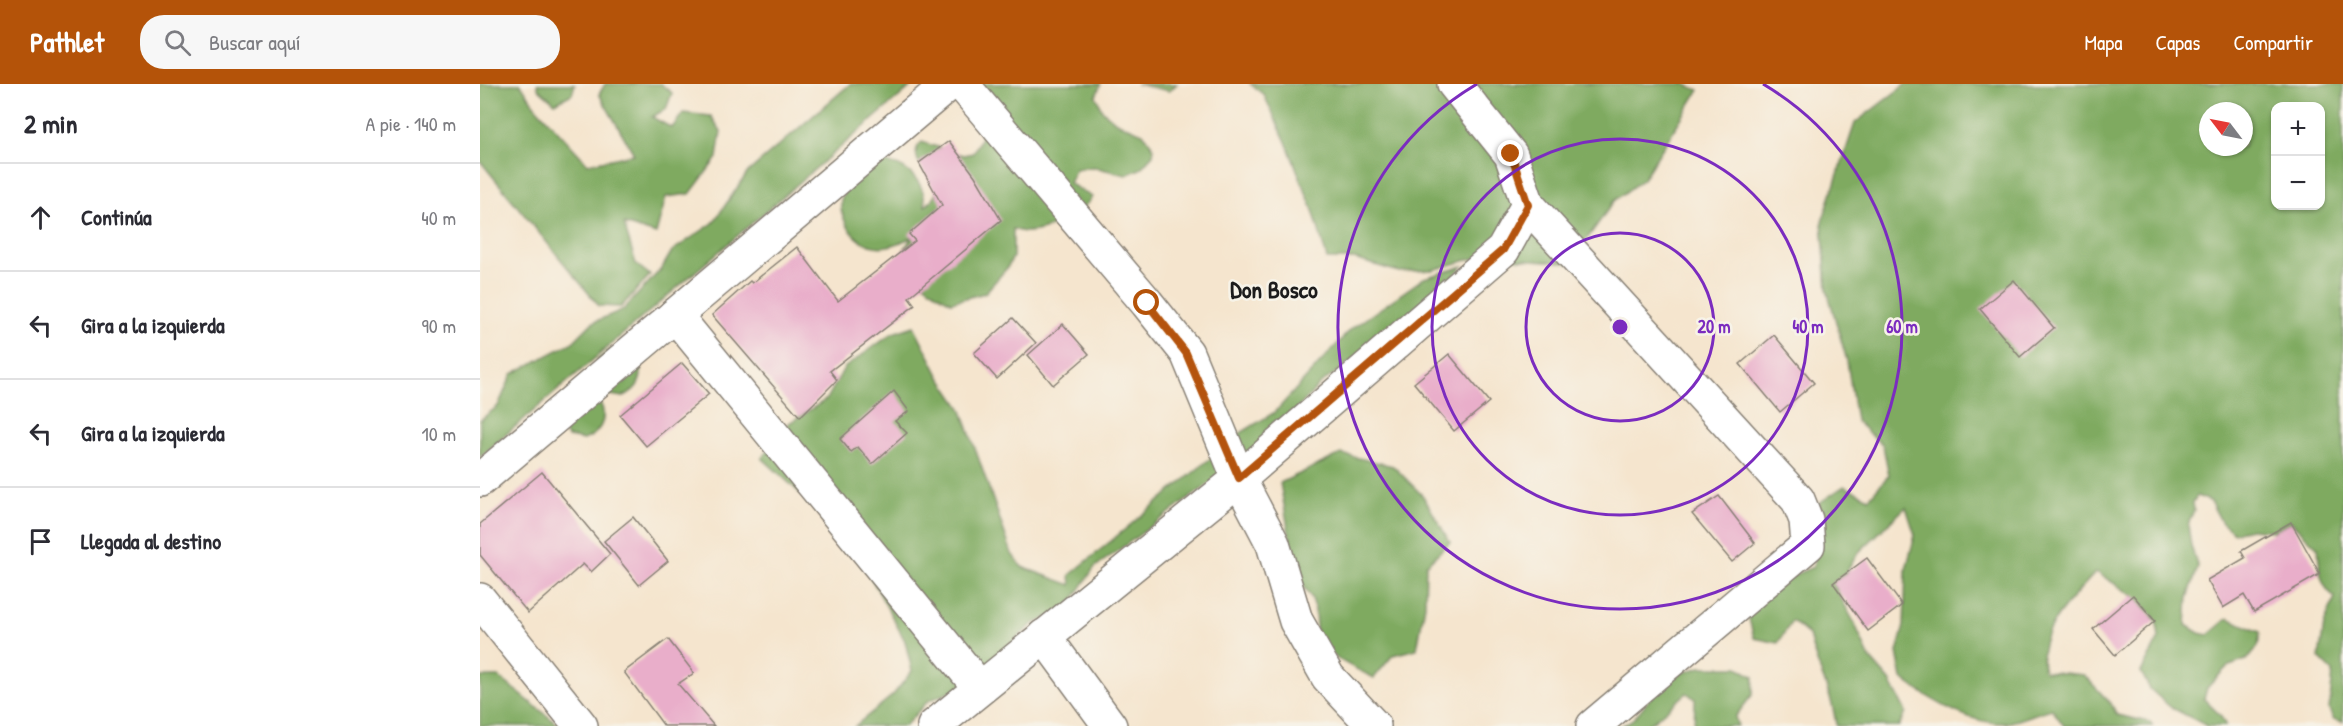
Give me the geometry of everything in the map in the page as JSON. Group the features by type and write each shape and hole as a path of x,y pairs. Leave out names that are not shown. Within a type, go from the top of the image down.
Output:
{"street":[{"path":"480,480 949,84"},
{"path":"962,84 1147,303 1186,353 1239,478 1273,544 1296,621 1328,676 1374,726"},
{"path":"1454,84 1511,154 1528,205 1797,500 1806,520 1808,545 1593,726"},
{"path":"934,726 1239,478 1503,250 1528,205"},
{"path":"675,315 980,688"},
{"path":"480,600 581,726"},
{"path":"1044,636 1110,726"}],"green space":[{"path":"480,84 521,84 535,106 588,164 634,154 599,94 605,84 661,84 672,93 666,109 652,117 672,128 683,113 711,116 721,131 717,158 690,194 666,197 656,234 624,224 636,264 650,275 621,307 599,306 480,161"},
{"path":"537,84 575,84 572,94 555,103 538,88"},
{"path":"850,84 914,84 480,457 480,420 498,406 512,374 573,342 592,323 624,309 662,268 672,251 713,223 748,172"},
{"path":"953,84 1101,84 1096,96 1102,110 1116,122 1143,133 1154,148 1153,155 1140,169 1126,175 1094,167 1076,169 1069,183 1092,197 1087,203 1072,215 1044,229 1027,232 1013,229 1013,257 1007,268 985,293 951,302 922,283 899,258 912,237 886,246 866,244 851,231 841,211 841,204 847,189 869,168 876,164 886,163 911,173 921,188 925,206 929,203 937,191 940,172 919,163 916,152 919,144 922,142 963,155 973,153 981,137 983,123"},
{"path":"1136,84 1177,84 1169,91"},
{"path":"1250,84 1684,84 1699,90 1643,179 1614,201 1570,263 1495,257 1471,259 1433,270 1399,272 1354,259 1327,259 1314,213 1286,142 1264,95"},
{"path":"1906,84 2343,84 2343,722 2333,719 2329,710 2333,672 2319,658 2324,624 2335,597 2325,587 2318,548 2291,522 2274,531 2250,529 2234,533 2222,523 2210,501 2197,496 2193,502 2194,510 2188,525 2191,546 2198,567 2188,598 2186,625 2199,633 2208,635 2228,618 2260,632 2258,647 2246,660 2227,667 2207,688 2204,699 2220,715 2226,726 2207,726 2170,707 2150,689 2141,672 2159,638 2156,622 2150,612 2136,599 2096,572 2067,604 2050,629 2044,643 2042,657 2044,671 2084,675 2112,705 2117,715 2150,722 2153,726 2064,726 2052,709 2012,722 1993,723 1951,710 1913,687 1902,679 1897,652 1904,626 1906,569 1915,535 1906,507 1858,553 1846,573 1833,583 1855,624 1869,657 1890,681 1906,712 1899,726 1836,726 1832,703 1809,635 1792,621 1778,643 1754,638 1748,615 1777,582 1813,567 1821,523 1819,503 1844,486 1869,498 1889,475 1883,446 1856,421 1847,361 1827,290 1822,222 1855,123"},
{"path":"1463,266 1430,303 1319,385 1299,407 1231,468 1094,568 1067,609 1033,624 962,687 928,701 905,726 855,726 893,695 912,671 905,641 871,578 841,531 762,458 789,423 827,399 844,368 893,333 914,326 940,377 961,408 1012,554 1022,567 1071,585 1070,575 1242,432 1275,412 1351,329 1424,278"},
{"path":"610,350 637,359 640,365 641,377 637,386 622,397 606,394 598,360"},
{"path":"595,396 602,408 603,421 600,427 584,440 568,437 558,426"},
{"path":"1341,454 1393,466 1423,496 1450,542 1426,565 1425,605 1417,649 1393,655 1374,678 1327,651 1317,631 1312,599 1300,584 1280,566 1290,539 1280,483"},
{"path":"1701,667 1738,667 1754,677 1753,694 1735,717 1738,726 1694,726 1695,699 1687,693 1647,726 1621,726 1633,719 1668,677"},
{"path":"480,677 499,677 560,726 480,726"}],"building":[{"path":"949,141 975,176 1001,220 909,297 915,305 830,371 837,380 800,417 712,315 750,281 752,283 797,247 838,301 915,241 909,234 942,205 919,163"},
{"path":"2014,280 2054,328 2020,357 1980,309"},
{"path":"1013,318 1036,343 997,379 974,353"},
{"path":"1063,324 1089,354 1053,385 1028,355"},
{"path":"1774,335 1814,383 1780,412 1740,364"},
{"path":"1449,354 1489,402 1454,431 1414,383"},
{"path":"682,363 709,394 646,446 620,415"},
{"path":"894,391 909,411 895,421 907,433 872,464 858,447 851,452 840,439"},
{"path":"542,472 610,554 591,572 583,564 528,613 480,555 480,524"},
{"path":"1719,496 1755,543 1732,562 1692,514"},
{"path":"633,517 668,561 639,585 604,541"},
{"path":"2291,522 2320,574 2254,612 2244,595 2223,608 2207,580 2245,558 2241,551"},
{"path":"1867,558 1902,605 1868,631 1833,583"},
{"path":"2133,595 2155,621 2115,655 2093,629"},
{"path":"668,639 694,673 678,684 714,726 664,726 624,672"}],"district":[{"name":"Don Bosco","path":"1274,289"}],"route":[{"path":"1147,303 1186,353 1239,478 1503,250 1528,205 1511,154"}]}
